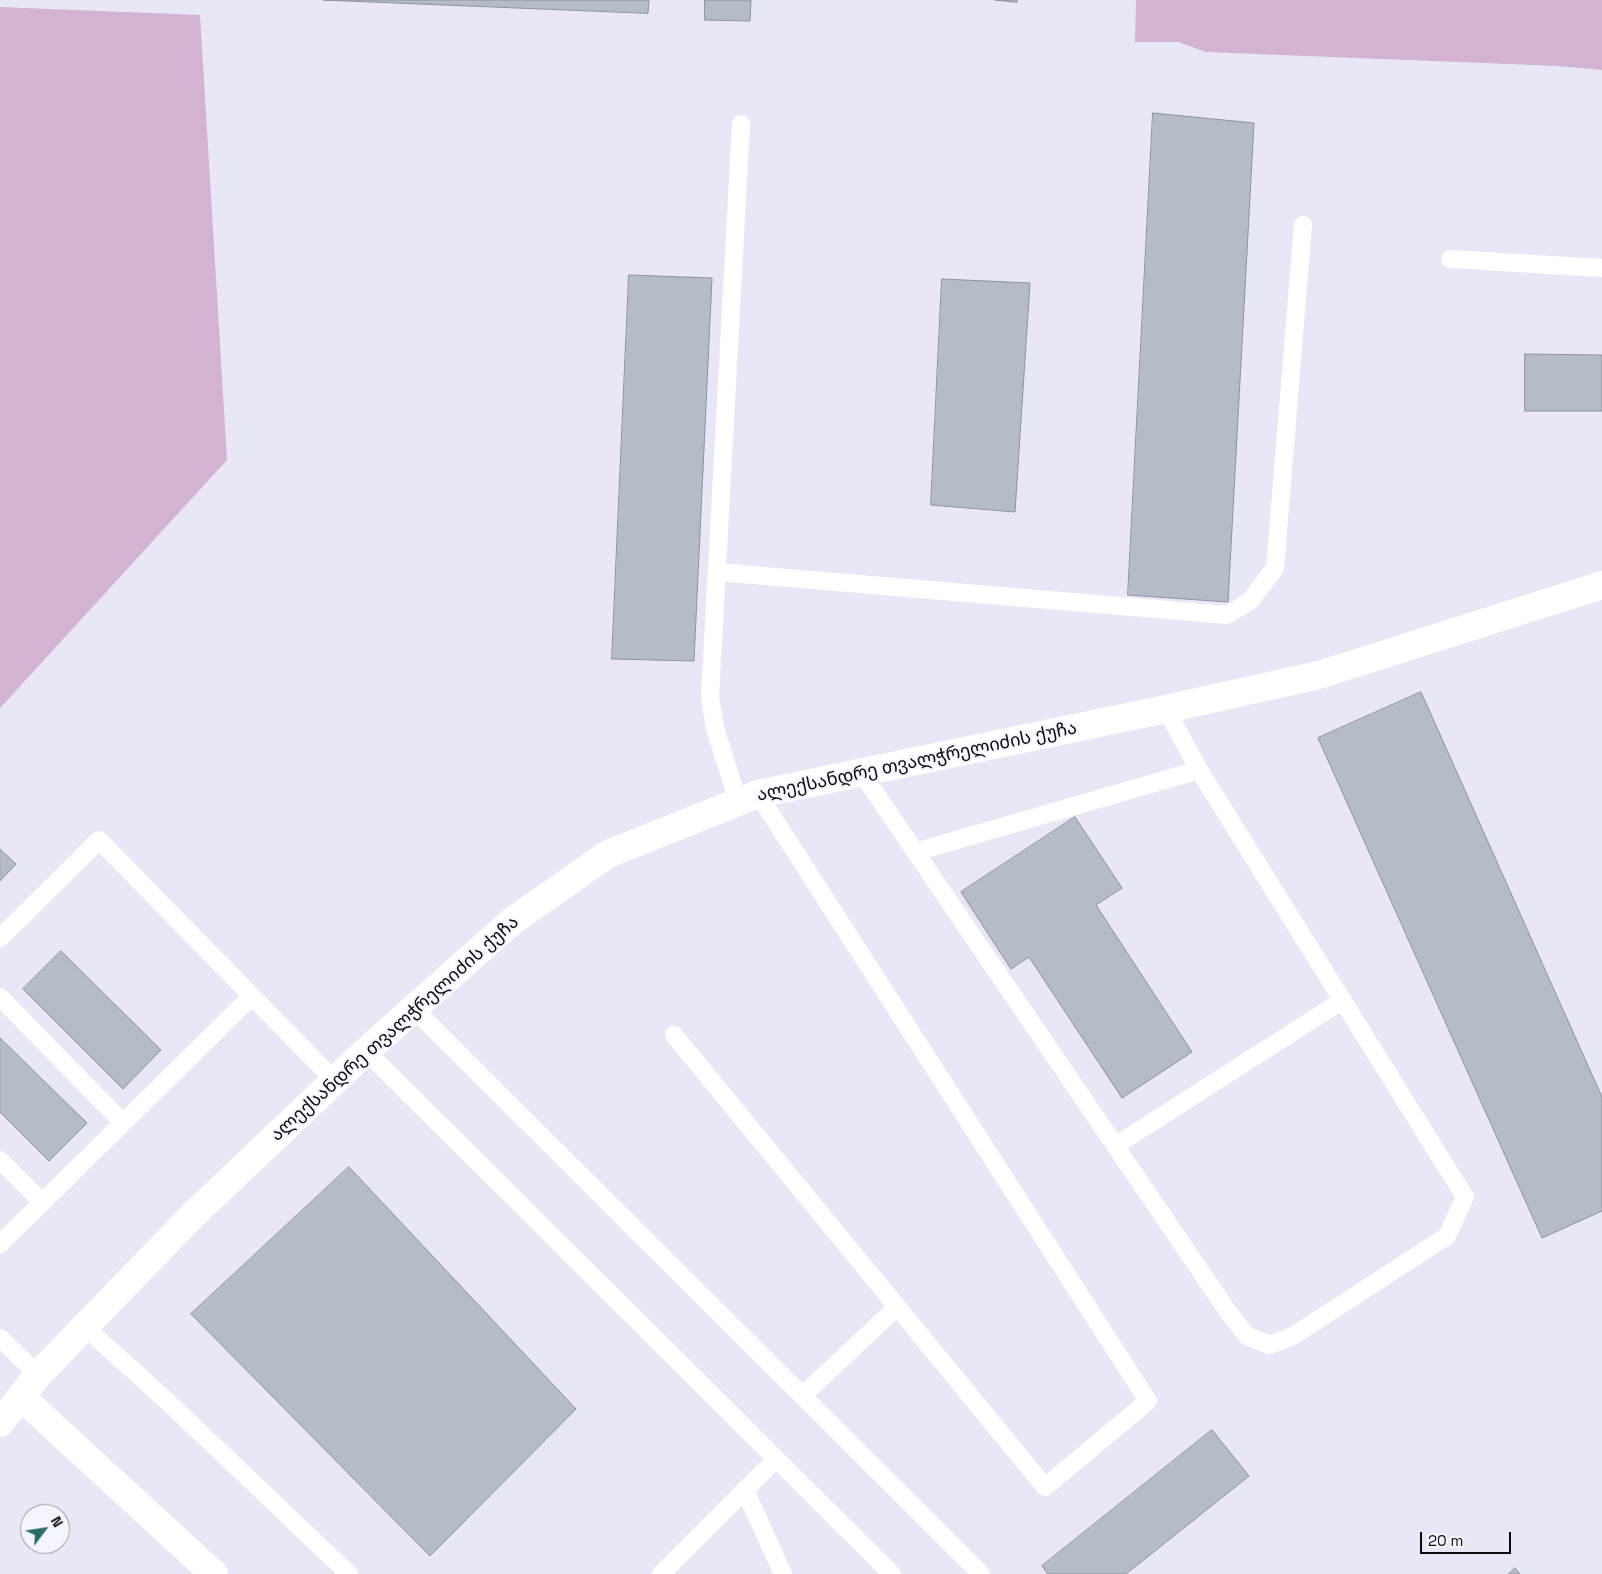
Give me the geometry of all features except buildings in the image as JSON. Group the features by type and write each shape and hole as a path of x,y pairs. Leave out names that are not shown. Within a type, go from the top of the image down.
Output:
{"street":[{"name":"ალექსანდრე თვალჭრელიძის ქუჩა","path":"0,1423 38,1375 193,1215 366,1051 511,922 608,854 748,798 1319,675 1602,585"},
{"path":"21,1396 214,1574"}],"lane":[{"path":"674,1035 1045,1487 1148,1401 748,798 714,728 710,697 741,124"},
{"path":"717,572 1227,615 1250,601 1275,568 1303,225"},
{"path":"1450,259 1602,268"},
{"path":"862,772 1229,1313 1247,1336 1270,1345 1293,1336 1448,1236 1465,1197 1199,770 1166,709"},
{"path":"915,852 1199,770"},
{"path":"0,938 99,840 335,1081"},
{"path":"0,1244 252,996"},
{"path":"0,997 123,1122"},
{"path":"1115,1146 1343,1000"},
{"path":"413,1008 981,1574"},
{"path":"366,1051 892,1574"},
{"path":"0,1160 42,1202"},
{"path":"802,1396 897,1307"},
{"path":"85,1327 168,1402 349,1574"},
{"path":"0,1338 38,1375"},
{"path":"661,1574 776,1458"},
{"path":"745,1490 783,1574"}],"shaded area":[{"path":"1136,0 1602,0 1602,70 1559,66 1206,52 1178,42 1135,42"},
{"path":"0,7 200,15 227,460 0,708"}]}
